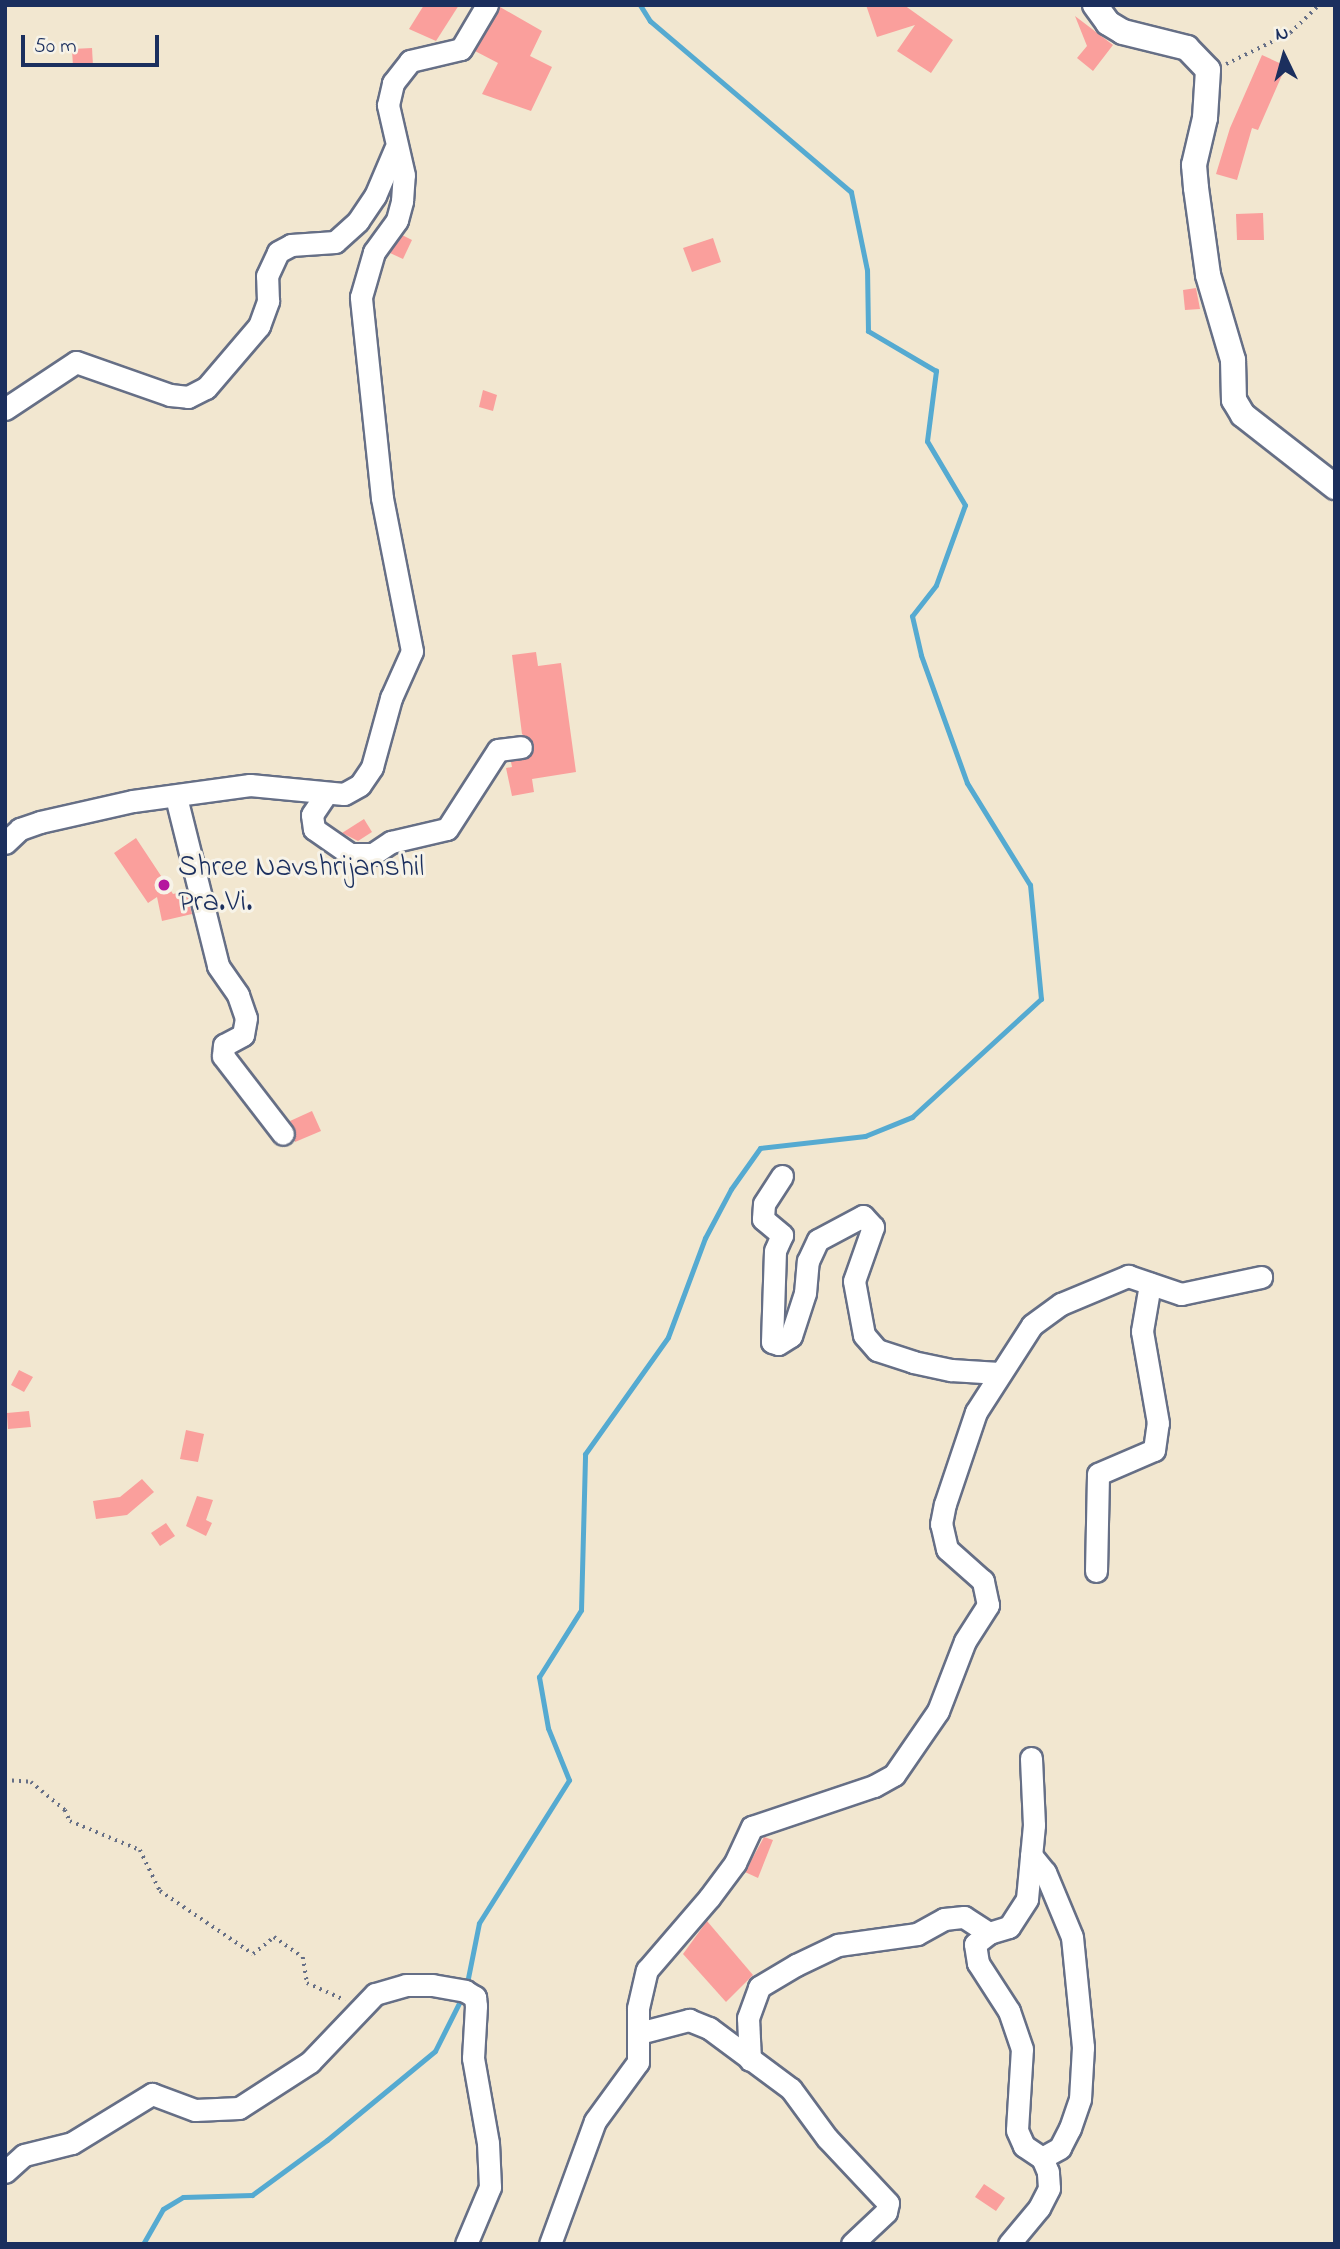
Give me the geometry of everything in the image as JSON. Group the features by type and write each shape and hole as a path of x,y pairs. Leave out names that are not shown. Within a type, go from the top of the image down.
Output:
{"street":[{"path":"5,843 20,829 40,822 132,801 250,785 327,794 344,793 360,785 372,767 391,698 412,651 382,498 361,298 374,252 397,219 402,201 404,175 395,149 388,105 393,83 410,61 461,50 487,5"},
{"path":"1095,5 1108,23 1123,32 1187,48 1208,70 1209,89 1195,176 1208,275 1233,360 1234,400 1243,415 1335,487"},
{"path":"5,409 76,362 170,395 188,397 206,388 259,326 268,301 267,276 278,253 291,244 335,242 358,221 375,196 395,149"},
{"path":"327,794 312,816 314,829 350,854 373,854 391,842 447,829 498,750 521,747"},
{"path":"176,797 218,966 238,995 246,1018 243,1035 224,1045 223,1056 284,1134"},
{"path":"782,1176 764,1204 763,1219 782,1235 775,1251 772,1342 779,1344 791,1336 804,1293 808,1261 818,1240 863,1216 873,1227 854,1281 863,1335 877,1350 913,1362 951,1370 999,1373"},
{"path":"550,2244 596,2121 638,2062 638,2008 647,1970 709,1898 735,1863 752,1827 874,1786 894,1775 938,1711 965,1641 988,1605 983,1581 947,1549 940,1524 954,1470 976,1412 1032,1325 1061,1304 1128,1276 1181,1294 1261,1277"},
{"path":"1096,1571 1098,1474 1154,1450 1158,1423 1142,1331 1150,1284"},
{"path":"1009,2244 1039,2208 1049,2188 1042,2158 1024,2146 1017,2130 1022,2049 1009,2011 978,1963 975,1944 989,1933 1009,1927 1027,1899 1035,1782 1031,1758"},
{"path":"1031,1856 1045,1872 1072,1937 1083,2047 1080,2099 1070,2128 1060,2148 1042,2158"},
{"path":"750,2060 748,2018 760,1987 796,1965 838,1945 917,1934 944,1919 964,1917 989,1933"},
{"path":"5,2172 24,2155 72,2143 152,2094 195,2110 239,2108 310,2062 375,1994 406,1985 454,1989 475,1997 473,2058 488,2143 490,2187 466,2244"},
{"path":"639,2033 689,2020 709,2028 791,2090 827,2138 888,2203 881,2217 852,2244"}],"path":[{"path":"1208,70 1290,33 1319,5"},
{"path":"5,1780 30,1782 65,1810 71,1821 140,1850 160,1891 253,1954 274,1937 303,1957 306,1983 362,2006"}],"building":[{"path":"424,5 459,5 436,41 409,29"},
{"path":"866,5 904,5 953,40 931,73 897,51 915,25 877,37"},
{"path":"500,7 542,31 530,56 552,67 531,111 482,94 498,63 475,51"},
{"path":"1075,16 1113,45 1093,71 1077,58 1087,46"},
{"path":"92,48 93,66 73,67 72,49"},
{"path":"1262,55 1286,66 1258,130 1252,128 1237,180 1216,174 1230,128"},
{"path":"1263,213 1264,240 1237,240 1236,214"},
{"path":"402,235 412,240 403,259 390,253"},
{"path":"713,238 721,262 692,272 683,248"},
{"path":"1196,288 1200,309 1185,310 1183,290"},
{"path":"483,390 497,395 493,411 479,407"},
{"path":"536,652 538,666 561,663 576,772 532,779 534,792 512,796 506,768 512,767 511,762 529,757 534,746 522,734 512,655"},
{"path":"364,819 372,832 358,841 342,833"},
{"path":"136,838 173,894 186,891 192,914 162,921 157,897 148,903 114,853"},
{"path":"312,1111 321,1131 295,1142 290,1121"},
{"path":"19,1370 33,1377 24,1392 11,1385"},
{"path":"29,1411 31,1427 8,1429 7,1413"},
{"path":"186,1430 204,1434 198,1462 180,1459"},
{"path":"142,1479 154,1492 127,1515 96,1519 93,1501 120,1497"},
{"path":"197,1496 213,1500 206,1520 212,1523 206,1536 186,1526"},
{"path":"166,1523 175,1536 160,1546 151,1533"},
{"path":"764,1837 773,1840 758,1878 745,1872"},
{"path":"707,1921 753,1975 726,2002 683,1954"},
{"path":"984,2184 1005,2198 996,2211 975,2197"}],"waterway":[{"path":"466,1988 479,1923 569,1780 548,1728 539,1677 581,1610 585,1454 668,1337 705,1238 731,1189 760,1148 865,1136 912,1117 1041,999 1030,885 967,783 921,655 912,616 936,585 965,505 927,441 936,371 868,331 867,270 851,192 650,21 640,5"},
{"path":"143,2244 163,2209 183,2197 252,2195 327,2140 435,2051 462,1997"}],"place":[{"name":"Shree Navshrijanshil Pra.Vi.","path":"164,885"}]}
